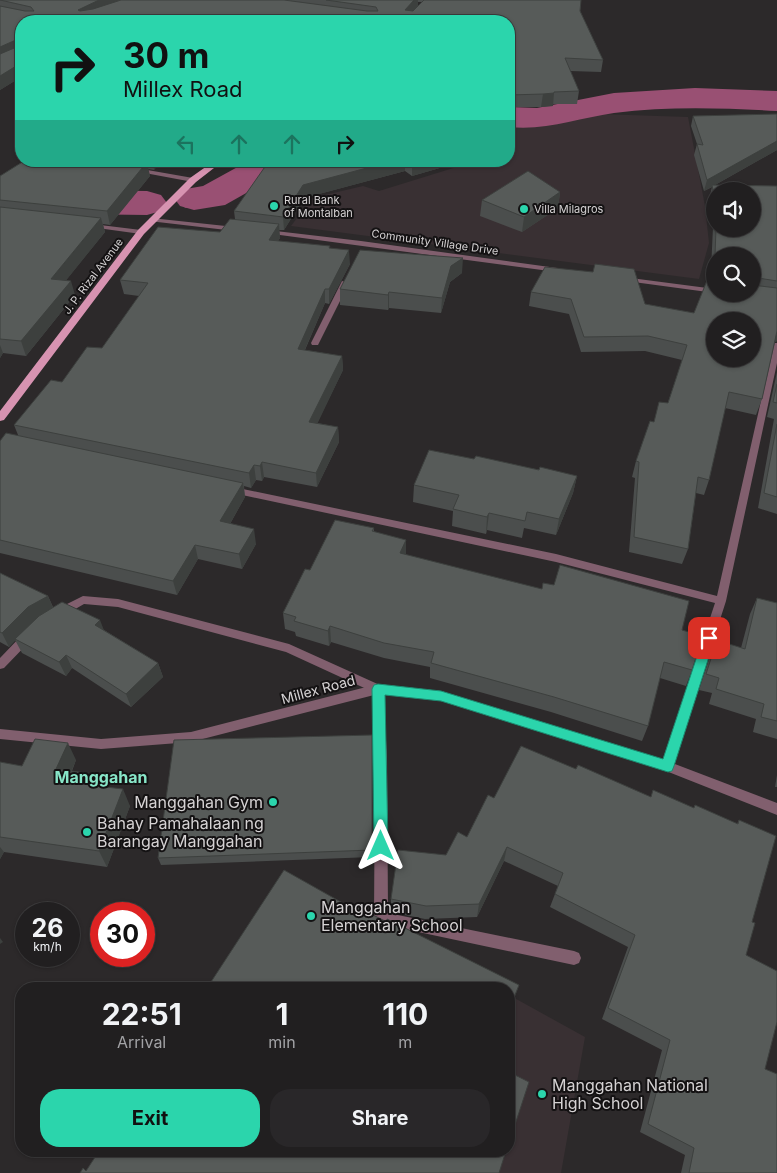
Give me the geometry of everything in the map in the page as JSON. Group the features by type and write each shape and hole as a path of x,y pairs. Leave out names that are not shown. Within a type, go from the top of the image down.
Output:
{"main road":[{"name":"J. P. Rizal Avenue","path":"0,418 141,232 193,180 211,167"}],"street":[{"path":"130,170 193,180"},
{"path":"152,220 242,230"},
{"path":"84,225 141,232"},
{"name":"Community Village Drive","path":"262,232 366,243 568,271"},
{"path":"361,252 366,243"},
{"path":"315,342 349,276"},
{"path":"616,278 706,290"},
{"path":"668,766 721,601 777,345"},
{"path":"224,488 556,558 721,601"},
{"path":"48,620 82,600 118,603 289,648 378,689 381,757 381,918 574,958"},
{"path":"0,665 33,631"},
{"name":"Millex Road","path":"0,734 101,744 191,737 378,689 441,696 668,766 777,809"}],"shaded area":[{"name":"Villa Milagros","path":"599,114 688,117 705,206 706,237 708,237 709,243 708,247 706,247 699,279 291,226 312,198 363,186 379,191 457,167 515,167 515,121 526,123"},
{"path":"231,177 241,182 215,200 184,208 221,188"},
{"name":"Manggahan National High School","path":"515,998 585,1037 561,1173 88,1173 99,1157 515,1157"}],"building":[{"path":"0,0 99,0 78,10 80,11 121,0 284,0 378,11 376,7 326,0 414,0 405,10 413,11 424,0 581,0 580,11 603,60 565,58 579,91 515,95 515,15 15,15 15,40 0,47 0,6 34,11 31,7"},
{"path":"15,48 15,67 0,76 0,54"},
{"path":"777,114 777,141 707,180 697,144 703,145 693,116"},
{"path":"15,167 143,167 107,211 0,200 0,176"},
{"path":"265,167 370,167 303,185 283,217 234,211"},
{"path":"528,171 560,192 524,217 482,200"},
{"path":"761,186 777,186 777,281 761,278 761,247 715,247 716,237 761,237"},
{"path":"0,207 101,218 51,279 71,281 21,341 0,339"},
{"path":"230,219 279,224 269,240 330,246 329,248 349,250 329,289 325,289 298,349 342,356 309,422 338,427 316,473 262,462 260,466 254,465 249,473 14,425 51,380 62,382 87,347 102,348 148,283 120,280 158,227 220,232"},
{"path":"360,250 463,258 451,266 442,298 389,292 388,295 340,289"},
{"path":"595,264 634,269 645,304 694,313 706,283 706,302 761,302 761,286 777,288 777,331 762,399 729,392 709,480 698,477 688,549 634,537 639,462 636,461 650,421 654,422 659,402 668,403 687,345 648,336 584,337 571,299 531,292 545,267 593,272"},
{"path":"777,384 777,403 773,402"},
{"path":"777,424 777,497 764,493"},
{"path":"6,433 243,483 220,521 254,529 239,554 195,545 173,581 0,540 0,441"},
{"path":"429,450 474,459 476,456 539,470 540,467 577,476 559,519 527,512 525,521 489,513 487,517 453,509 459,495 414,485"},
{"path":"335,520 374,528 372,531 406,540 400,553 542,589 543,583 554,585 560,565 689,601 682,630 703,636 692,670 664,662 648,726 554,697 431,663 434,652 384,643 330,626 328,631 294,621 296,617 283,613 305,569 310,570"},
{"path":"0,573 48,596 28,607 2,633 0,632"},
{"path":"757,598 777,603 777,721 761,717 764,704 716,689 719,678 706,674 717,640 745,649"},
{"path":"62,602 100,620 95,625 158,663 126,694 66,655 59,662 15,639 39,616"},
{"name":"Manggahan Gym","path":"372,735 372,850 158,858 174,740"},
{"path":"35,739 68,743 56,769 101,775 97,786 123,789 99,851 0,837 0,762 22,766"},
{"path":"521,746 576,769 578,765 651,797 653,790 694,808 695,805 738,824 739,820 776,836 752,922 755,923 746,955 777,971 777,1022 765,1069 777,1074 777,1173 689,1173 694,1148 648,1124 670,1040 608,1008 635,935 555,894 563,873 507,847 479,904 426,906 391,899 398,850 446,855 458,832 467,837 488,795 494,798"},
{"name":"Manggahan Elementary School","path":"284,870 348,906 349,903 387,922 387,919 513,982 211,982"},
{"name":"Manggahan Elementary School","path":"515,983 519,985 515,995"},
{"path":"515,1075 529,1082 515,1125"},
{"path":"95,1157 504,1157 499,1173 80,1173 83,1168 86,1171"}],"waterway":[{"path":"515,117 550,117 600,105 654,100 716,98 777,101"},
{"path":"194,198 211,197 256,172 277,167"},
{"path":"0,195 71,202 147,203"}],"place":[{"name":"Rural Bank of Montalban","path":"274,206"},
{"name":"Villa Milagros","path":"524,209"},
{"name":"Manggahan Gym","path":"273,802"},
{"name":"Bahay Pamahalaan ng Barangay Manggahan","path":"87,832"},
{"name":"Manggahan Elementary School","path":"311,916"},
{"name":"Manggahan National High School","path":"542,1094"}],"district":[{"name":"Manggahan","path":"101,777"}],"route":[{"path":"381,846 381,757 378,689 441,696 668,766 709,638"}]}
